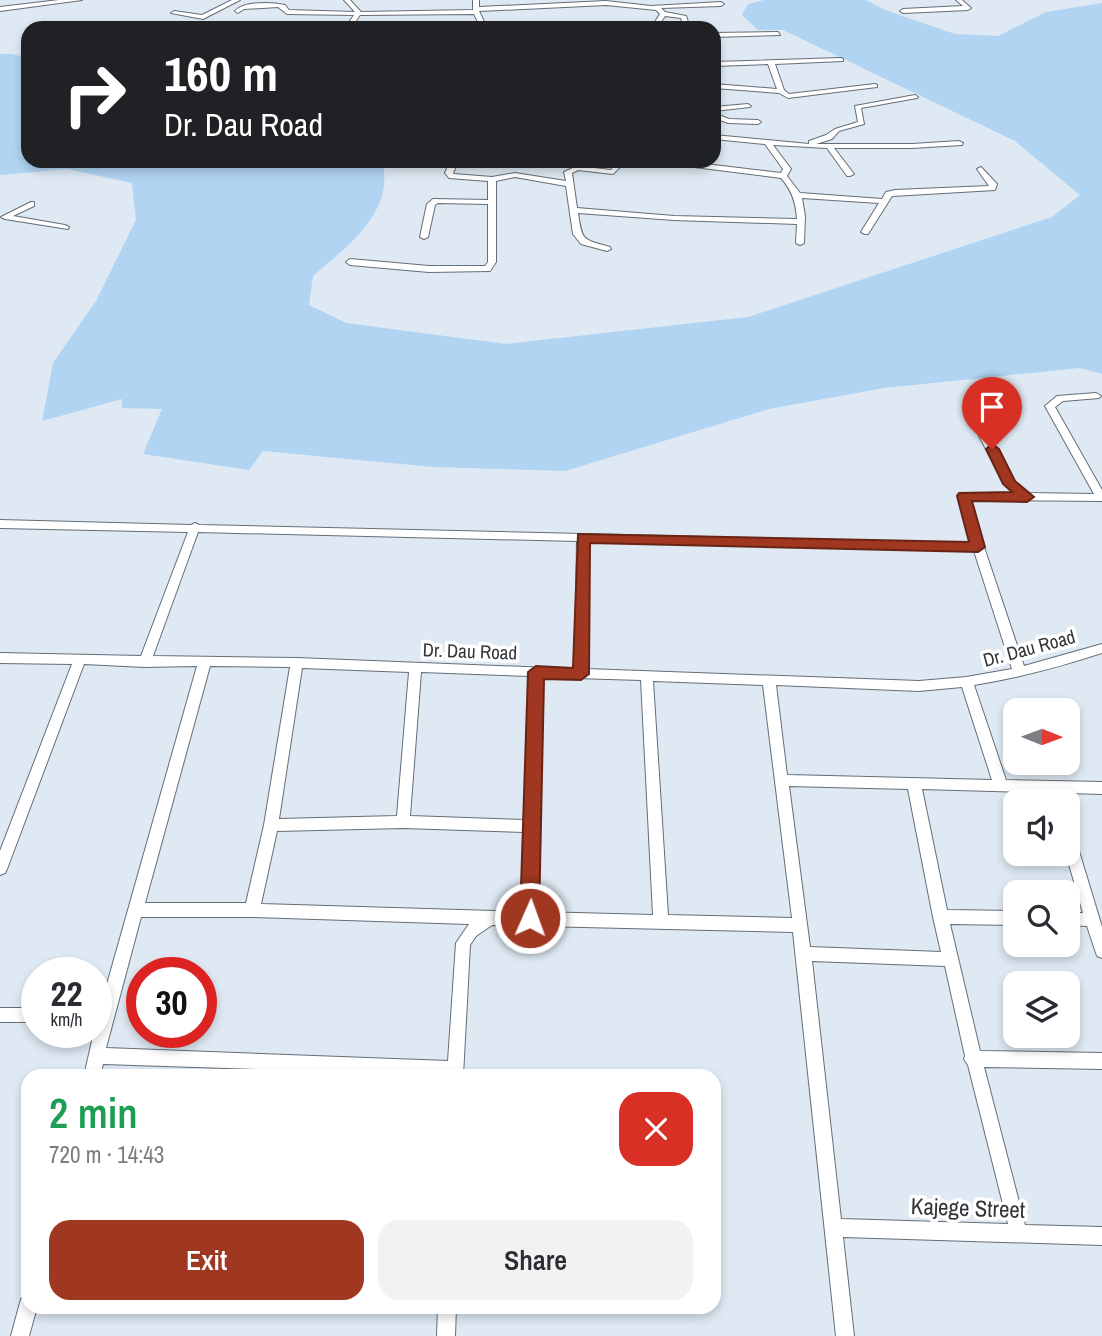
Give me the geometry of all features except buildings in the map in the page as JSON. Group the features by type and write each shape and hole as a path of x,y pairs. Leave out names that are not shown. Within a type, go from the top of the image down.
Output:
{"main road":[{"path":"0,9 23,3 78,0"}],"street":[{"path":"174,13 203,17 237,0"},
{"path":"347,0 359,13"},
{"path":"476,0 481,21"},
{"path":"903,10 968,8 959,0"},
{"path":"238,11 242,7 278,5 295,13 359,13 477,11 595,2 654,6 721,4"},
{"path":"654,6 663,14 684,17 685,21"},
{"path":"353,21 359,13"},
{"path":"658,21 663,14"},
{"path":"721,35 778,34"},
{"path":"721,64 841,60"},
{"path":"771,63 781,91"},
{"path":"721,87 781,91 788,96 802,96 875,86"},
{"path":"802,146 829,137 837,130 859,125 862,121 857,107 915,97"},
{"path":"721,108 748,106"},
{"path":"721,118 728,121 758,122"},
{"path":"721,138 802,146 959,143"},
{"path":"768,144 788,169 783,176"},
{"path":"830,146 850,174"},
{"path":"451,168 449,173 452,176 492,178 515,175 570,184"},
{"path":"607,249 579,238 570,170 613,172 616,168"},
{"path":"718,168 783,176 798,195 802,206 800,243"},
{"path":"865,232 889,194 900,191 992,188 993,184 981,169"},
{"path":"350,262 429,269 487,269 492,262 492,178"},
{"path":"798,195 884,201"},
{"path":"424,237 431,204 436,201 491,202"},
{"path":"2,220 31,204"},
{"path":"575,210 667,218 801,222"},
{"path":"2,220 65,227"},
{"path":"1020,673 964,496 1102,498 1050,405 1060,398 1096,396"},
{"path":"978,424 1009,484 1027,497"},
{"path":"0,524 978,547"},
{"path":"145,662 195,527"},
{"path":"581,674 583,538"},
{"name":"Dr. Dau Road","path":"0,658 204,664 297,663 919,686 967,684 1020,673 1102,648"},
{"path":"0,869 79,661"},
{"path":"252,910 271,825 297,663"},
{"path":"112,982 135,910 204,664"},
{"path":"403,822 415,668"},
{"path":"530,918 536,672"},
{"path":"647,677 661,922"},
{"path":"769,682 800,925 845,1336"},
{"path":"967,684 1001,786"},
{"path":"781,780 1102,788"},
{"path":"914,785 972,1059 1019,1234"},
{"path":"271,825 403,822 531,826"},
{"path":"1077,866 1102,951"},
{"path":"135,910 252,910 800,925"},
{"path":"940,917 1003,918"},
{"path":"455,1069 463,943 471,931 490,918"},
{"path":"1080,919 1093,920"},
{"path":"803,954 950,959"},
{"path":"0,1014 21,1015"},
{"path":"94,1069 99,1048"},
{"path":"98,1056 371,1069"},
{"path":"972,1059 1102,1061"},
{"name":"Kajege Street","path":"833,1228 1102,1237"},
{"path":"20,1336 26,1314"},
{"path":"446,1336 447,1314"}],"shaded area":[{"path":"764,0 866,0 885,10 955,34 998,36 1046,12 1102,3 1102,374 1079,368 884,388 769,409 565,471 434,467 263,451 249,470 143,454 162,409 122,408 122,399 42,421 53,363 96,301 136,220 132,183 67,169 0,175 0,54 21,56 21,168 383,168 382,196 375,212 353,240 313,276 309,305 346,323 506,344 748,317 1052,217 1080,195 1015,141 783,30 758,30 742,15 748,4"}],"route":[{"path":"530,918 536,672 581,674 583,538 978,547 964,496 1027,497 1009,484 992,449"}]}
